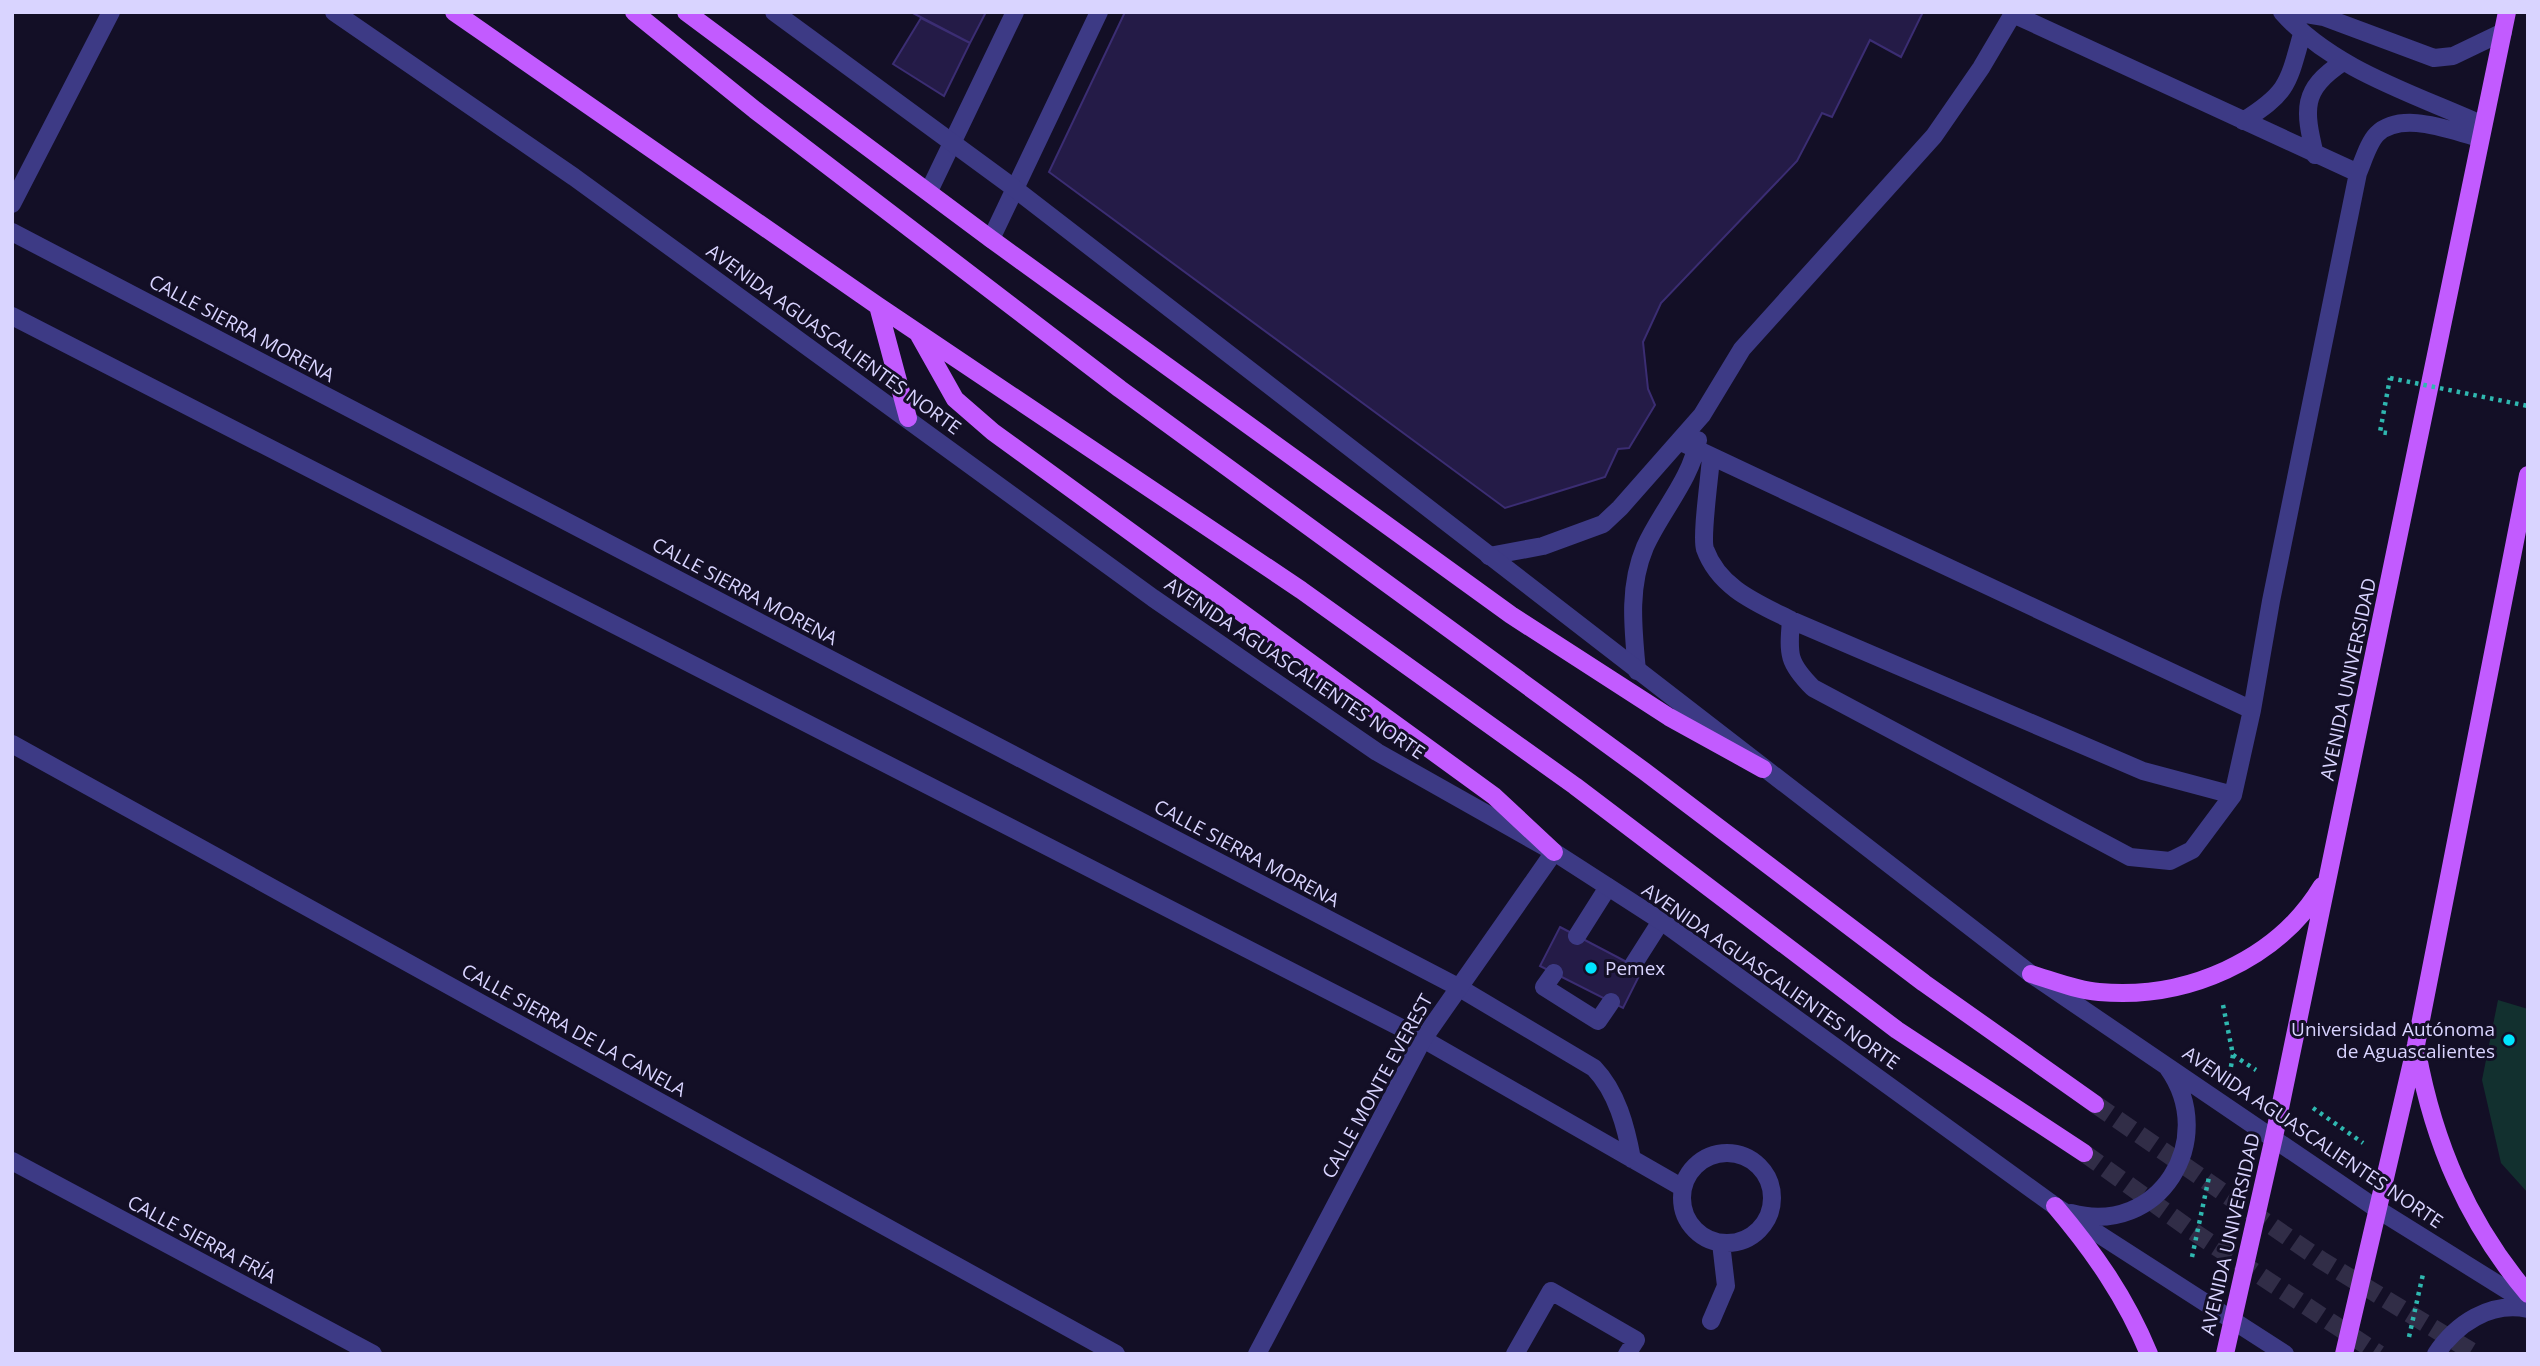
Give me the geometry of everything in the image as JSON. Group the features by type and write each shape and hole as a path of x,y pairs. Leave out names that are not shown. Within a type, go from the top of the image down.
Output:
{"main road":[{"name":"AVENIDA AGUASCALIENTES NORTE","path":"454,12 878,306 1312,598 1575,786 1897,1030 2084,1153"},
{"path":"634,12 755,110 1120,389 1644,772 1924,983 2095,1104"},
{"path":"687,12 991,239 1577,660 1669,717 1763,769"},
{"name":"AVENIDA UNIVERSIDAD","path":"2225,1354 2274,1137 2507,12"},
{"path":"878,306 908,418"},
{"path":"917,332 955,399 993,432 1494,796 1554,852"},
{"path":"2344,1354 2416,1045 2528,475"},
{"path":"2031,974 2098,992 2132,993 2166,990 2217,973 2261,950 2288,928 2311,903 2329,874"},
{"path":"2416,1045 2433,1125 2454,1179 2478,1227 2528,1294"},
{"path":"2060,1208 2112,1279 2136,1322 2149,1354"}],"street":[{"path":"12,204 111,12"},
{"name":"AVENIDA AGUASCALIENTES NORTE","path":"334,12 574,177 1153,598 1377,752 1554,852 1661,921 2060,1208 2285,1354"},
{"name":"AVENIDA AGUASCALIENTES NORTE","path":"774,12 954,142 2031,974 2378,1209 2528,1303"},
{"path":"929,191 1016,12"},
{"path":"991,239 1099,12"},
{"path":"2283,12 2302,34 2343,62 2482,132"},
{"path":"2294,12 2324,17 2434,58 2454,56 2503,32"},
{"path":"1489,556 1543,546 1603,524 1702,415 1742,349 1934,136 2014,13 2358,173"},
{"path":"2244,121 2275,101 2290,75 2302,34"},
{"path":"2315,155 2306,119 2309,94 2324,75 2343,62"},
{"path":"1791,620 1789,651 1794,669 1814,688 2130,857 2170,861 2192,850 2233,795 2358,173 2375,136 2391,124 2424,124 2482,132"},
{"name":"CALLE SIERRA MORENA","path":"12,232 1458,987 1594,1068 1602,1077 1619,1110 1632,1159"},
{"path":"12,316 1423,1039 1683,1188"},
{"path":"1702,415 1704,547 1720,574 1739,594 1791,620 2143,771 2233,795"},
{"path":"1679,441 2252,710"},
{"path":"1637,671 1631,604 1645,548 1684,480 1704,453"},
{"name":"CALLE SIERRA DE LA CANELA","path":"12,744 1116,1354"},
{"name":"CALLE MONTE EVEREST","path":"1257,1354 1423,1039 1554,852"},
{"path":"1577,936 1608,887"},
{"path":"1633,965 1661,921"},
{"path":"1554,973 1544,987 1598,1021 1611,1002"},
{"path":"2060,1208 2084,1216 2124,1213 2151,1198 2173,1177 2188,1138 2188,1117 2179,1087 2162,1061"},
{"path":"1714,1155 1742,1156 1764,1172 1772,1200 1768,1218 1748,1238 1721,1243 1703,1237 1690,1224 1683,1206 1683,1188 1691,1171 1714,1155"},
{"name":"CALLE SIERRA FRÍA","path":"12,1161 373,1354"},
{"path":"1711,1321 1726,1286 1721,1243"},
{"path":"1516,1354 1551,1291 1636,1340 1627,1354"},
{"path":"2436,1354 2455,1331 2481,1314 2501,1308 2528,1309"}],"path":[{"path":"2380,432 2390,379 2528,406"},
{"path":"2217,973 2233,1055 2224,1103"},
{"path":"2233,1055 2389,1161"},
{"path":"2185,1291 2210,1170"}],"green space":[{"name":"Universidad Autónoma de Aguascalientes","path":"2498,1000 2528,1009 2528,1193 2501,1163 2482,1080"}],"building":[{"path":"911,12 986,12 970,43"},
{"path":"1125,12 1923,12 1901,57 1870,40 1832,117 1822,113 1797,161 1661,303 1643,342 1648,389 1655,405 1629,448 1618,449 1605,477 1505,508 1049,172"},
{"path":"921,18 970,43 944,96 893,64"},
{"name":"Pemex","path":"1560,927 1642,970 1623,1008 1540,966"}],"tunnel":[{"path":"2095,1104 2321,1260 2476,1354"},
{"path":"2084,1153 2191,1230 2379,1354"}],"place":[{"name":"Pemex","path":"1591,968"},
{"name":"Universidad Autónoma de Aguascalientes","path":"2509,1040"}]}
